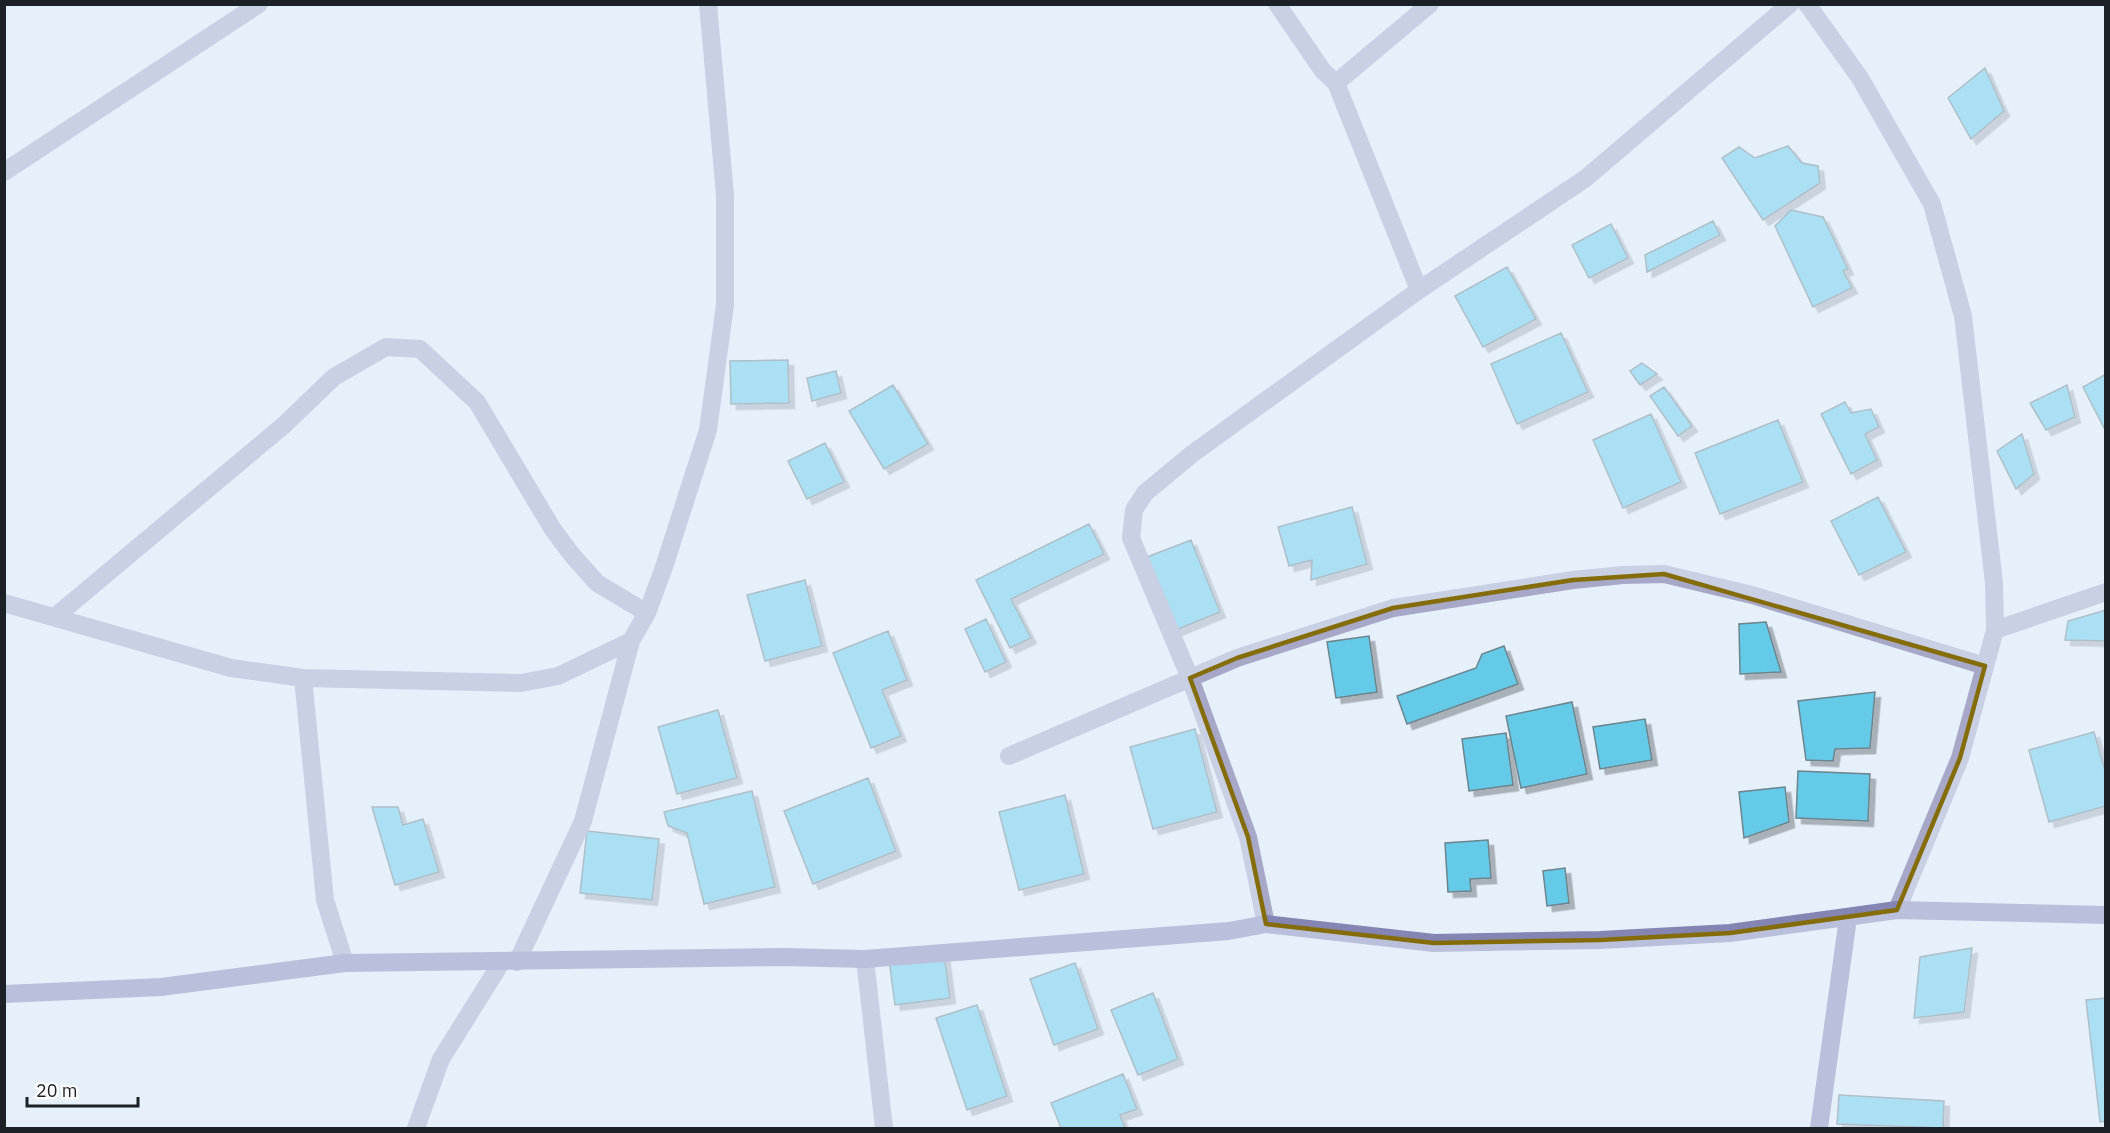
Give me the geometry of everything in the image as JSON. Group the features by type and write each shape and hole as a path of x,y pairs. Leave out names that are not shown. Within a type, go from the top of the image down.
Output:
{"street":[{"path":"416,1128 441,1059 509,962 583,821 631,641 647,613 708,430 725,305 725,195 708,4"},
{"path":"1277,4 1323,71 1336,83 1419,290"},
{"path":"1336,83 1430,4"},
{"path":"1266,924 1248,837 1190,678 1131,538 1134,510 1157,480 1419,290 1586,178 1790,4"},
{"path":"1807,4 1860,78 1932,204 1963,316 1994,583 1995,630 1960,758 1897,910"},
{"path":"4,172 252,7"},
{"path":"56,616 284,425 334,376 386,346 420,349 477,402 552,528 572,555 597,583 647,613"},
{"path":"1010,756 1237,658 1393,608 1573,580 1664,574 1752,595 1986,666"},
{"path":"1995,630 2106,592"},
{"path":"4,603 56,616 231,668 303,678 521,683 558,676 631,641"},
{"path":"303,678 325,900 345,963"},
{"path":"4,994 161,987 345,963 786,957 866,959 1229,931 1266,924 1434,943 1600,940 1718,933 1897,910 2106,915"},
{"path":"1819,1128 1848,918"},
{"path":"866,959 884,1128"}],"highlighted area":[{"path":"1664,574 1985,666 1960,758 1897,910 1730,933 1600,940 1434,943 1266,924 1248,837 1190,678 1237,658 1393,608 1573,580"}],"building":[{"path":"1985,68 2004,111 1971,139 1948,98"},
{"path":"1788,146 1802,163 1818,166 1820,183 1763,220 1722,158 1739,147 1755,158"},
{"path":"1791,210 1823,217 1848,269 1843,271 1852,288 1813,307 1775,226"},
{"path":"1713,221 1720,235 1647,272 1645,255"},
{"path":"1611,224 1628,258 1589,278 1572,245"},
{"path":"1507,267 1536,319 1483,347 1455,296"},
{"path":"1561,333 1588,392 1517,424 1491,364"},
{"path":"788,360 789,403 731,404 730,361"},
{"path":"1642,363 1657,374 1640,385 1630,371"},
{"path":"836,371 841,393 812,401 807,378"},
{"path":"2106,374 2106,427 2104,428 2083,387"},
{"path":"893,385 928,444 884,469 849,411"},
{"path":"2067,385 2075,417 2046,430 2030,403"},
{"path":"1664,387 1692,426 1678,436 1650,396"},
{"path":"1845,402 1851,413 1871,409 1879,427 1865,434 1877,460 1851,474 1821,414"},
{"path":"1651,414 1681,482 1623,508 1593,440"},
{"path":"1778,420 1803,482 1720,514 1695,453"},
{"path":"2022,434 2034,474 2016,489 1997,451"},
{"path":"825,443 844,482 807,499 788,461"},
{"path":"1878,497 1906,552 1859,575 1831,521"},
{"path":"1352,507 1367,564 1311,580 1312,560 1289,566 1278,527"},
{"path":"1089,524 1104,554 1011,599 1031,638 1010,648 976,580"},
{"path":"1191,540 1220,612 1176,630 1147,557"},
{"path":"805,580 822,646 765,661 747,595"},
{"path":"2106,610 2106,641 2065,640 2068,621"},
{"path":"986,619 1006,662 985,672 965,629"},
{"path":"1766,622 1781,672 1740,674 1739,624"},
{"path":"888,631 907,680 882,690 901,736 871,748 833,653"},
{"path":"1369,636 1377,692 1336,698 1327,642"},
{"path":"1504,646 1518,684 1407,724 1397,696 1476,668 1482,654"},
{"path":"1875,692 1870,748 1835,749 1833,761 1806,760 1798,701"},
{"path":"1572,702 1587,774 1521,788 1506,716"},
{"path":"718,710 737,778 677,794 658,727"},
{"path":"1645,719 1652,760 1600,769 1593,727"},
{"path":"1195,729 1217,812 1153,829 1130,747"},
{"path":"2094,732 2106,774 2106,806 2049,822 2029,750"},
{"path":"1506,733 1513,785 1469,791 1462,739"},
{"path":"1798,771 1870,774 1868,821 1796,818"},
{"path":"868,778 896,851 813,884 784,811"},
{"path":"1785,787 1789,822 1744,838 1739,792"},
{"path":"752,791 775,887 704,904 687,833 668,826 664,812"},
{"path":"1065,795 1084,874 1019,890 999,812"},
{"path":"372,807 398,807 403,825 423,819 439,872 395,885"},
{"path":"587,831 659,839 652,900 580,893"},
{"path":"1488,840 1491,878 1470,879 1471,891 1448,892 1445,843"},
{"path":"1565,868 1569,903 1547,906 1543,871"},
{"path":"1972,948 1964,1012 1914,1018 1920,957"},
{"path":"944,953 950,998 895,1005 889,960"},
{"path":"1075,963 1098,1029 1054,1045 1030,979"},
{"path":"1153,993 1178,1059 1138,1075 1111,1010"},
{"path":"2106,998 2106,1121 2100,1122 2086,1000"},
{"path":"977,1005 1007,1096 967,1110 936,1018"},
{"path":"1123,1074 1137,1109 1120,1115 1125,1128 1061,1128 1051,1103"},
{"path":"1839,1095 1944,1101 1943,1128 1837,1124"}]}
